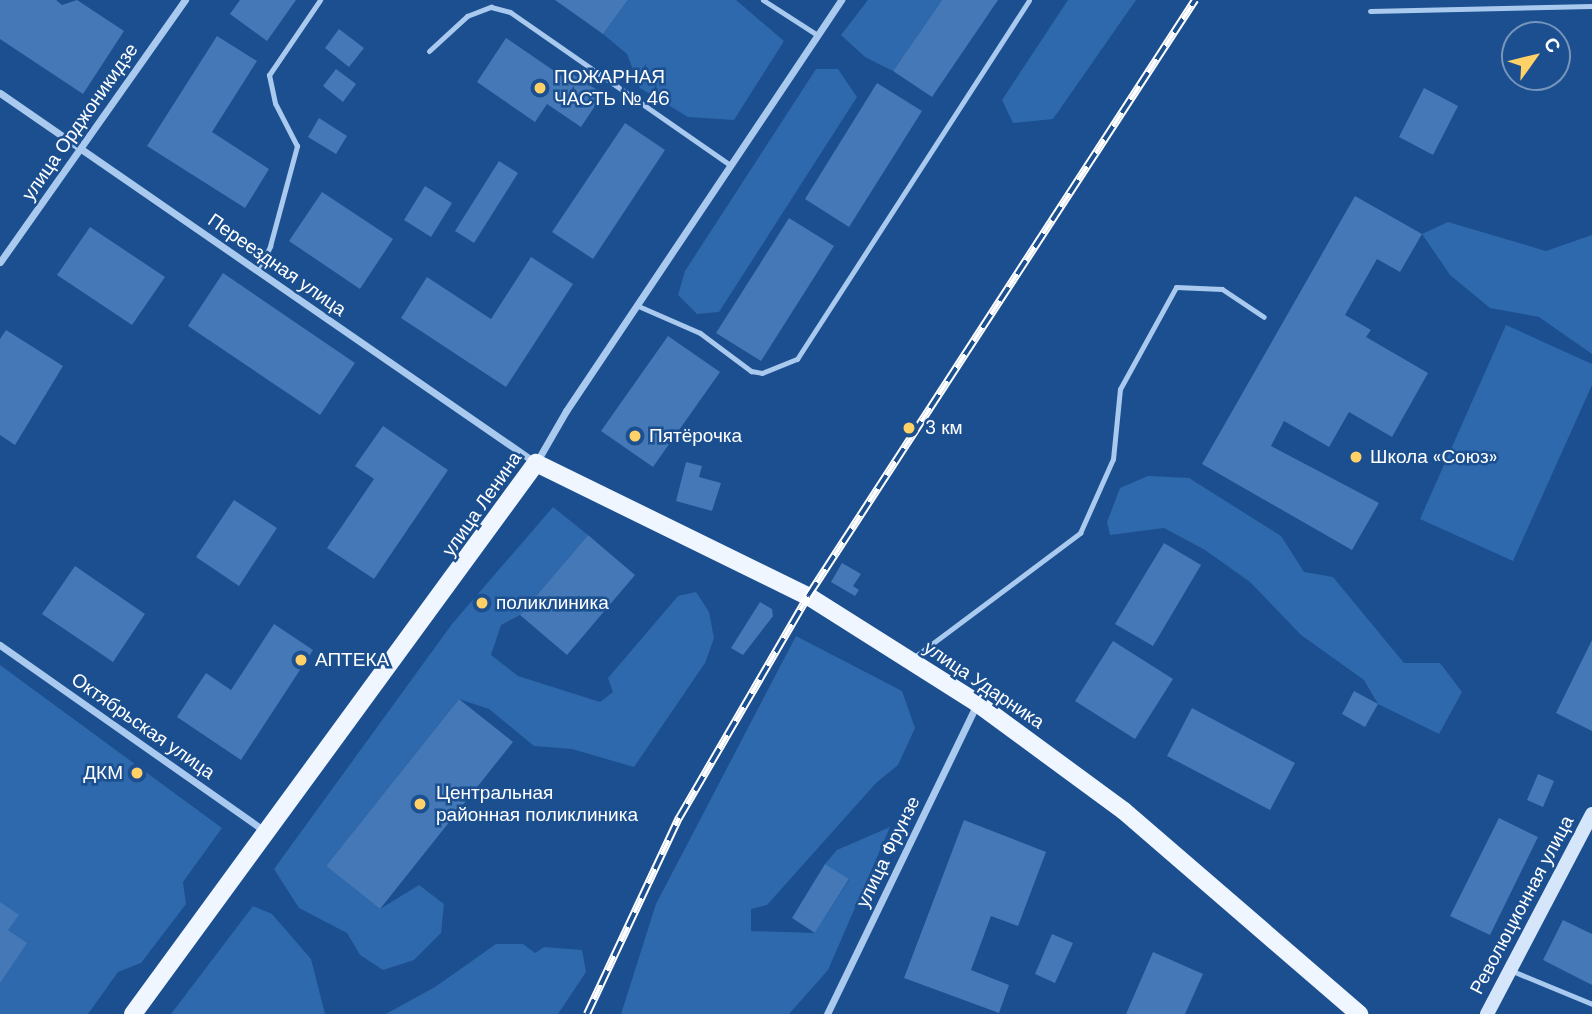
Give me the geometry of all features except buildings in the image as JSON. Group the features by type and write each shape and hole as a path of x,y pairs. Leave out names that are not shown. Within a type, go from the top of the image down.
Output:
{"main road":[{"name":"улица Ударника","path":"536,463 807,596 977,703 1124,811 1351,1011"},
{"name":"улица Ленина","path":"133,1014 268,833 536,463"}],"street":[{"name":"улица Орджоникидзе","path":"0,262 185,0"},
{"name":"улица Ленина","path":"536,463 636,305 841,0"},
{"name":"Переездная улица","path":"0,93 536,463"},
{"name":"Октябрьская улица","path":"0,645 268,833"},
{"name":"улица Фрунзе","path":"827,1014 977,703"},
{"name":"Революционная улица","path":"1487,1014 1592,814"}],"lane":[{"path":"258,271 270,246 297,145 275,103 269,75 320,0"},
{"path":"763,0 816,34"},
{"path":"636,305 700,333 751,371 762,373 797,359 1029,0"},
{"path":"1370,11 1592,6"},
{"path":"429,51 467,16 491,7 510,12 729,164"},
{"path":"910,660 1080,533 1113,458 1120,389 1177,287 1222,289 1264,317"},
{"path":"1510,970 1592,1004"}],"shaded area":[{"path":"628,0 736,0 784,41 734,120 688,117 640,88 627,54 603,34"},
{"path":"868,0 942,0 893,71 865,57 841,35"},
{"path":"1068,0 1136,0 1053,119 1013,123 1002,100"},
{"path":"816,69 838,69 857,97 719,312 697,314 678,295 685,271"},
{"path":"1448,222 1546,251 1592,235 1592,354 1539,317 1490,308 1450,275 1422,234"},
{"path":"1506,325 1592,364 1592,385 1513,561 1420,519"},
{"path":"1148,476 1189,478 1281,536 1304,572 1333,577 1404,663 1440,663 1462,692 1439,734 1378,704 1364,680 1301,635 1250,582 1205,550 1164,528 1110,535 1107,522 1120,488"},
{"path":"553,507 588,535 520,615 501,625 491,655 518,676 600,702 613,692 608,678 678,596 696,592 709,612 714,638 705,663 634,767 572,749 534,746 489,709 459,699 326,866 380,909 419,885 444,904 441,933 414,960 383,970 360,955 347,933 299,908 274,869 452,624"},
{"path":"796,636 902,691 915,728 898,765 876,783 767,905 751,909 751,931 815,933 849,880 825,864 837,850 890,827 828,970 789,1014 621,1014 656,904"},
{"path":"0,665 222,828 183,882 186,904 141,963 118,972 88,1014 0,1014"},
{"path":"253,906 272,914 311,959 325,1014 171,1014"},
{"path":"496,944 523,944 535,953 544,947 582,950 586,972 558,1014 386,1014 435,987"}],"railway":[{"path":"587,1014 679,818 808,596 1195,0"}],"place":[{"name":"ПОЖАРНАЯ ЧАСТЬ № 46","path":"540,88"},
{"name":"3 км","path":"909,428"},
{"name":"Пятёрочка","path":"635,436"},
{"name":"Школа «Союз»","path":"1356,457"},
{"name":"поликлиника","path":"482,603"},
{"name":"АПТЕКА","path":"301,660"},
{"name":"ДКМ","path":"137,773"},
{"name":"Центральная районная поликлиника","path":"420,804"}]}
